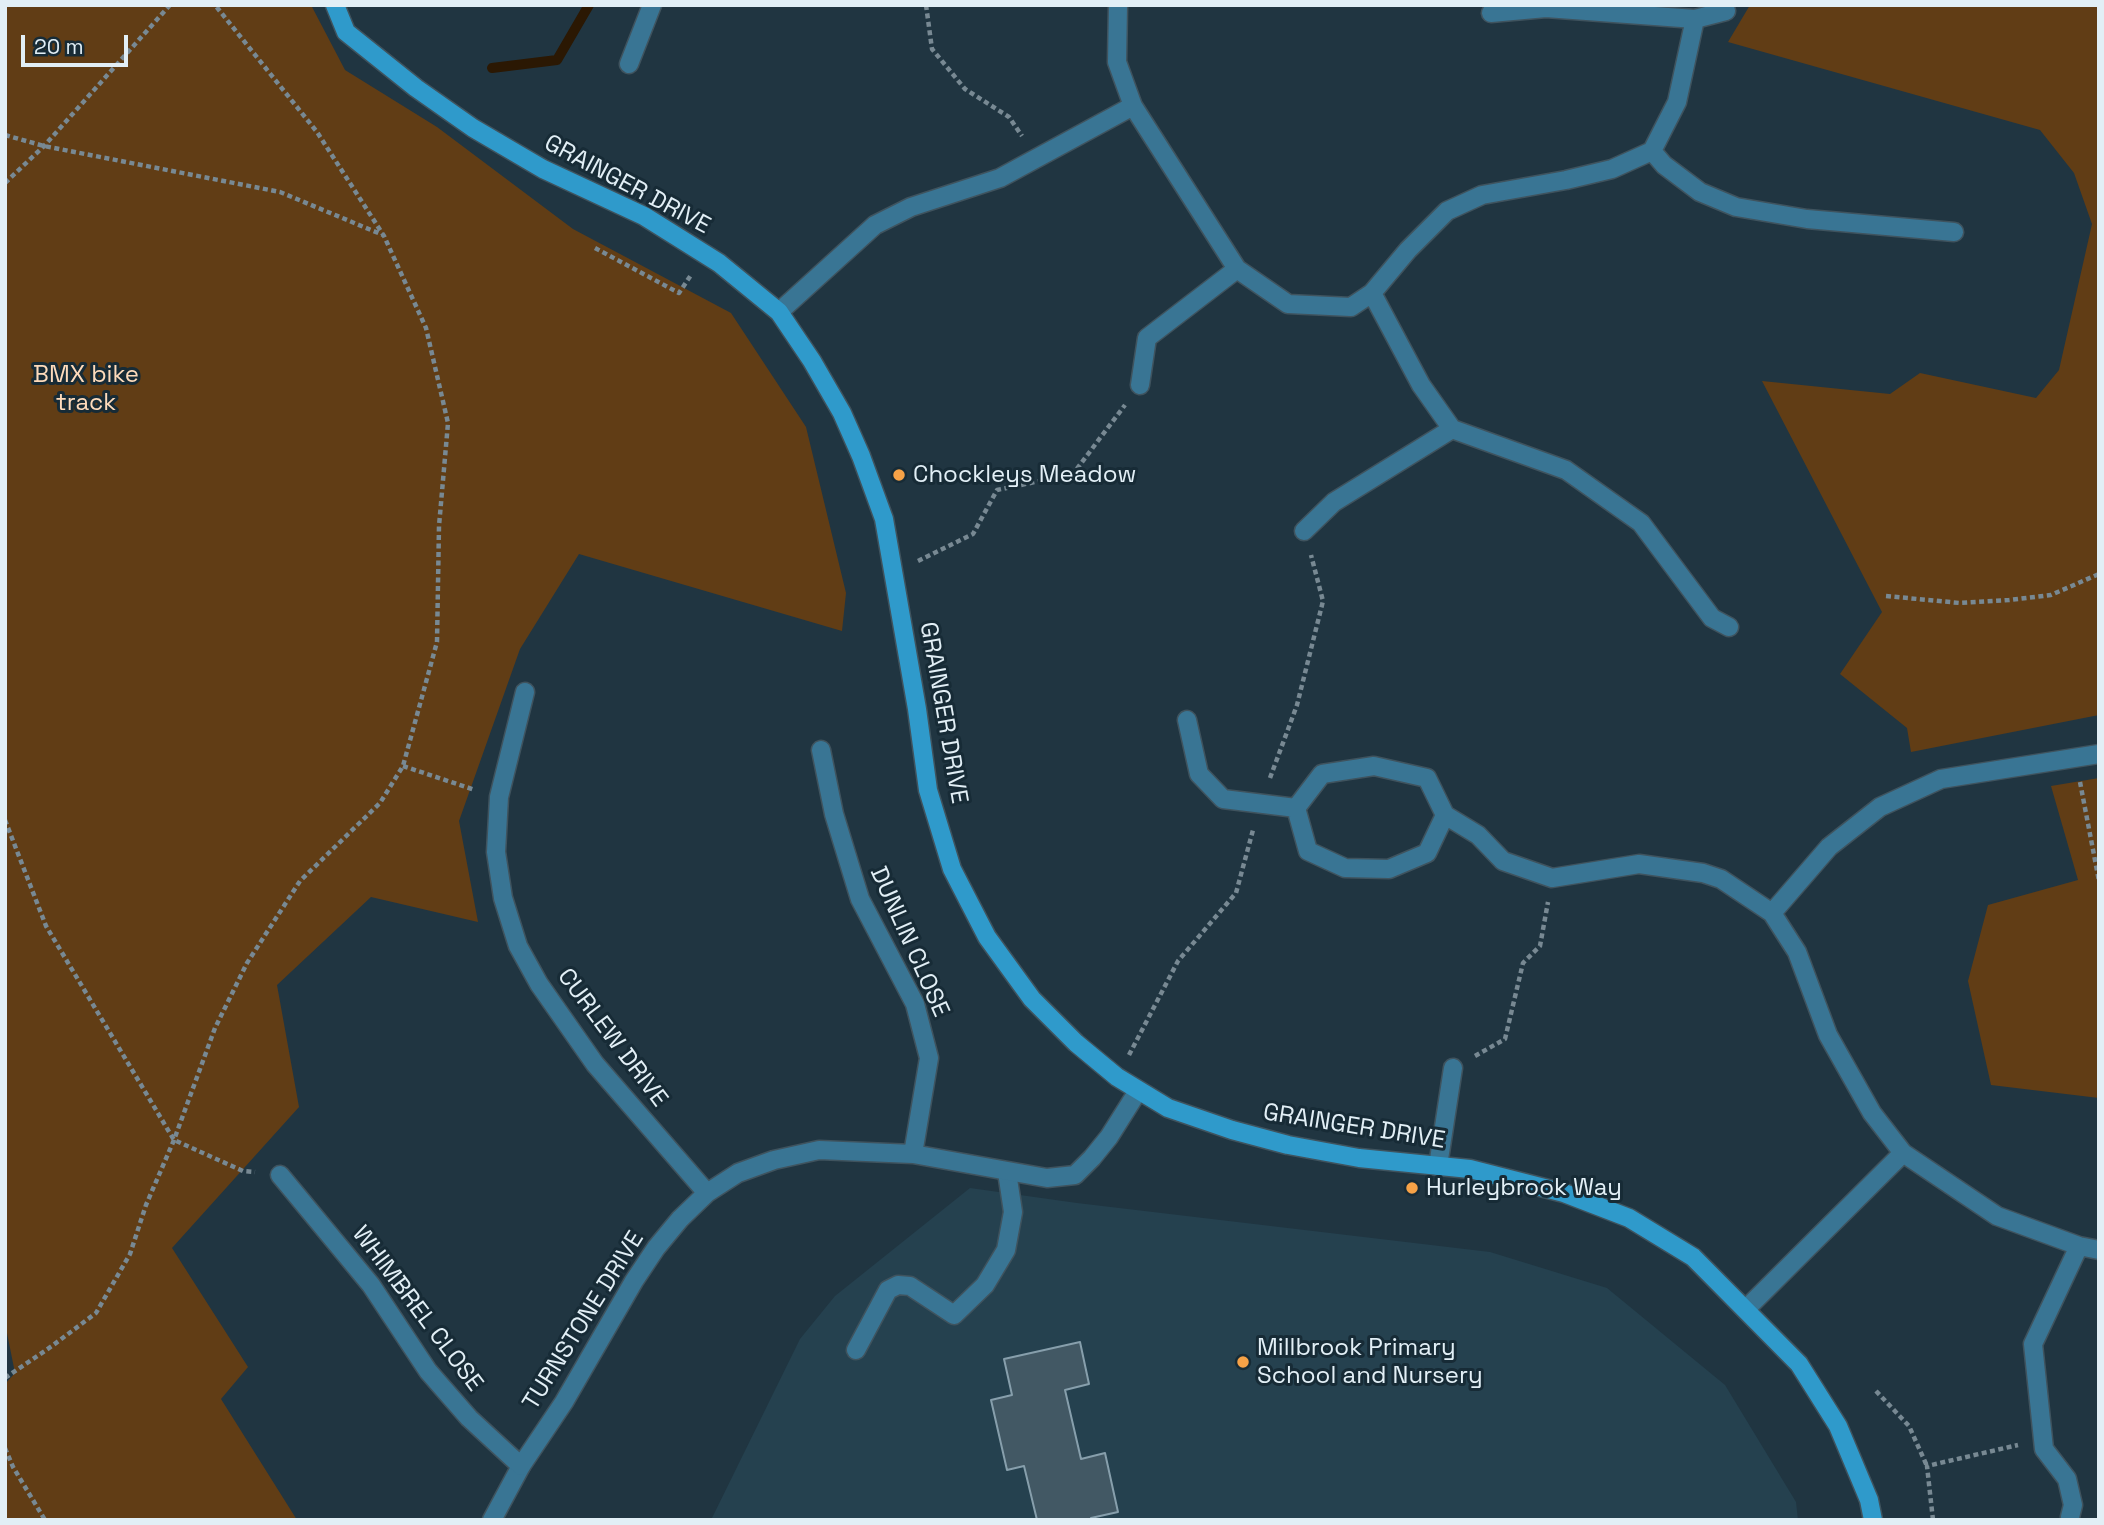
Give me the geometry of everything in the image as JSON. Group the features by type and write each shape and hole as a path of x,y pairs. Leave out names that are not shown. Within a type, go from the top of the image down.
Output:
{"street":[{"name":"GRAINGER DRIVE","path":"335,5 346,32 416,88 473,128 543,169 644,216 719,263 779,312 813,361 842,413 884,519 928,790 952,869 987,937 1032,999 1076,1043 1138,1091 1168,1108 1191,1116 1288,1145 1360,1158 1470,1169 1564,1193 1629,1218 1693,1256 1799,1364 1838,1426 1869,1500 1873,1520"},
{"path":"629,64 652,5"},
{"path":"1118,5 1117,62 1133,106 1237,269 1288,304 1351,307 1372,293 1408,250 1447,211 1482,195 1612,169 1652,150 1677,102 1696,19"},
{"path":"1491,13 1546,8 1696,19 1726,11"},
{"path":"779,312 875,225 911,206 1000,178 1133,106"},
{"path":"1652,150 1664,165 1700,192 1736,207 1807,219 1954,232"},
{"path":"1140,385 1147,338 1237,269"},
{"path":"1372,293 1421,386 1452,429 1566,470 1641,523 1712,618 1729,627"},
{"path":"1304,531 1334,502 1452,429"},
{"name":"CURLEW DRIVE","path":"525,692 499,797 496,852 503,898 518,946 551,1003 595,1065 706,1193"},
{"path":"1188,720 1199,774 1223,799 1296,808"},
{"name":"DUNLIN CLOSE","path":"821,750 834,814 860,899 915,1004 929,1058 912,1154"},
{"path":"1772,914 1829,847 1880,807 1941,779 2099,754"},
{"path":"1296,808 1322,774 1374,766 1427,778 1445,815 1478,835 1503,861 1552,878 1639,864 1703,873 1721,879 1772,914 1797,952 1828,1035 1872,1112 1903,1153 1997,1216 2079,1246 2099,1250"},
{"path":"1296,808 1307,851 1345,868 1389,869 1427,853 1445,815"},
{"path":"1438,1166 1453,1068"},
{"name":"TURNSTONE DRIVE","path":"492,1520 521,1466 564,1402 634,1280 680,1219 706,1193 738,1173 774,1160 819,1150 912,1154 1047,1178 1075,1175 1109,1137 1138,1091"},
{"path":"1746,1309 1903,1153"},
{"path":"856,1350 888,1290 898,1285 911,1286 954,1315 985,1285 1006,1250 1013,1212 1007,1172"},
{"name":"WHIMBREL CLOSE","path":"280,1175 372,1285 428,1371 470,1418 521,1466"},
{"path":"2070,1517 2073,1505 2067,1479 2044,1449 2033,1344 2079,1246"}],"path":[{"path":"5,183 44,146 170,5"},
{"path":"5,1378 96,1313 130,1254 146,1205 174,1140 215,1028 247,963 300,881 380,803 403,766 437,642 439,526 448,423 426,328 384,236 317,132 215,5"},
{"path":"926,5 932,49 965,89 1009,117 1036,158"},
{"path":"5,135 44,146 280,192 384,236"},
{"path":"595,248 679,293 705,254"},
{"path":"893,573 973,534 997,491 1073,474 1140,385"},
{"path":"1886,596 1959,603 2009,600 2051,595 2099,574"},
{"path":"2075,758 2099,881"},
{"path":"403,766 499,797"},
{"path":"5,820 46,926 174,1140 243,1171 280,1175"},
{"path":"1453,1068 1505,1039 1523,963 1540,946 1552,878"},
{"path":"1876,1391 1909,1426 1927,1466 1933,1520"},
{"path":"1927,1466 2043,1439"},
{"path":"5,1448 23,1485 45,1520"}],"shaded area":[{"name":"Millbrook Primary School and Nursery","path":"970,1188 1490,1252 1607,1288 1725,1385 1796,1502 1798,1520 711,1520 800,1339 835,1296"}],"green space":[{"name":"BMX bike track","path":"5,5 311,5 345,70 437,127 573,229 731,313 806,427 846,593 842,631 579,554 520,649 459,821 478,922 371,897 277,985 299,1107 172,1248 248,1367 221,1399 297,1520 5,1520 5,1384 15,1373 5,1323"},
{"path":"1750,5 2099,5 2099,715 1911,752 1907,728 1840,674 1882,612 1762,381 1890,394 1920,373 2036,398 2059,370 2092,224 2074,173 2040,130 1728,42"},
{"path":"2099,778 2099,1098 1991,1085 1968,981 1988,905 2078,880 2051,786"}],"building":[{"path":"1080,1342 1089,1384 1065,1390 1081,1459 1105,1453 1118,1512 1091,1520 1037,1520 1024,1466 1007,1470 991,1400 1012,1395 1004,1359"}],"waterway":[{"path":"492,68 557,60 589,5"}],"place":[{"name":"Chockleys Meadow","path":"899,475"},
{"name":"Hurleybrook Way","path":"1412,1188"},
{"name":"Millbrook Primary School and Nursery","path":"1243,1362"}]}
